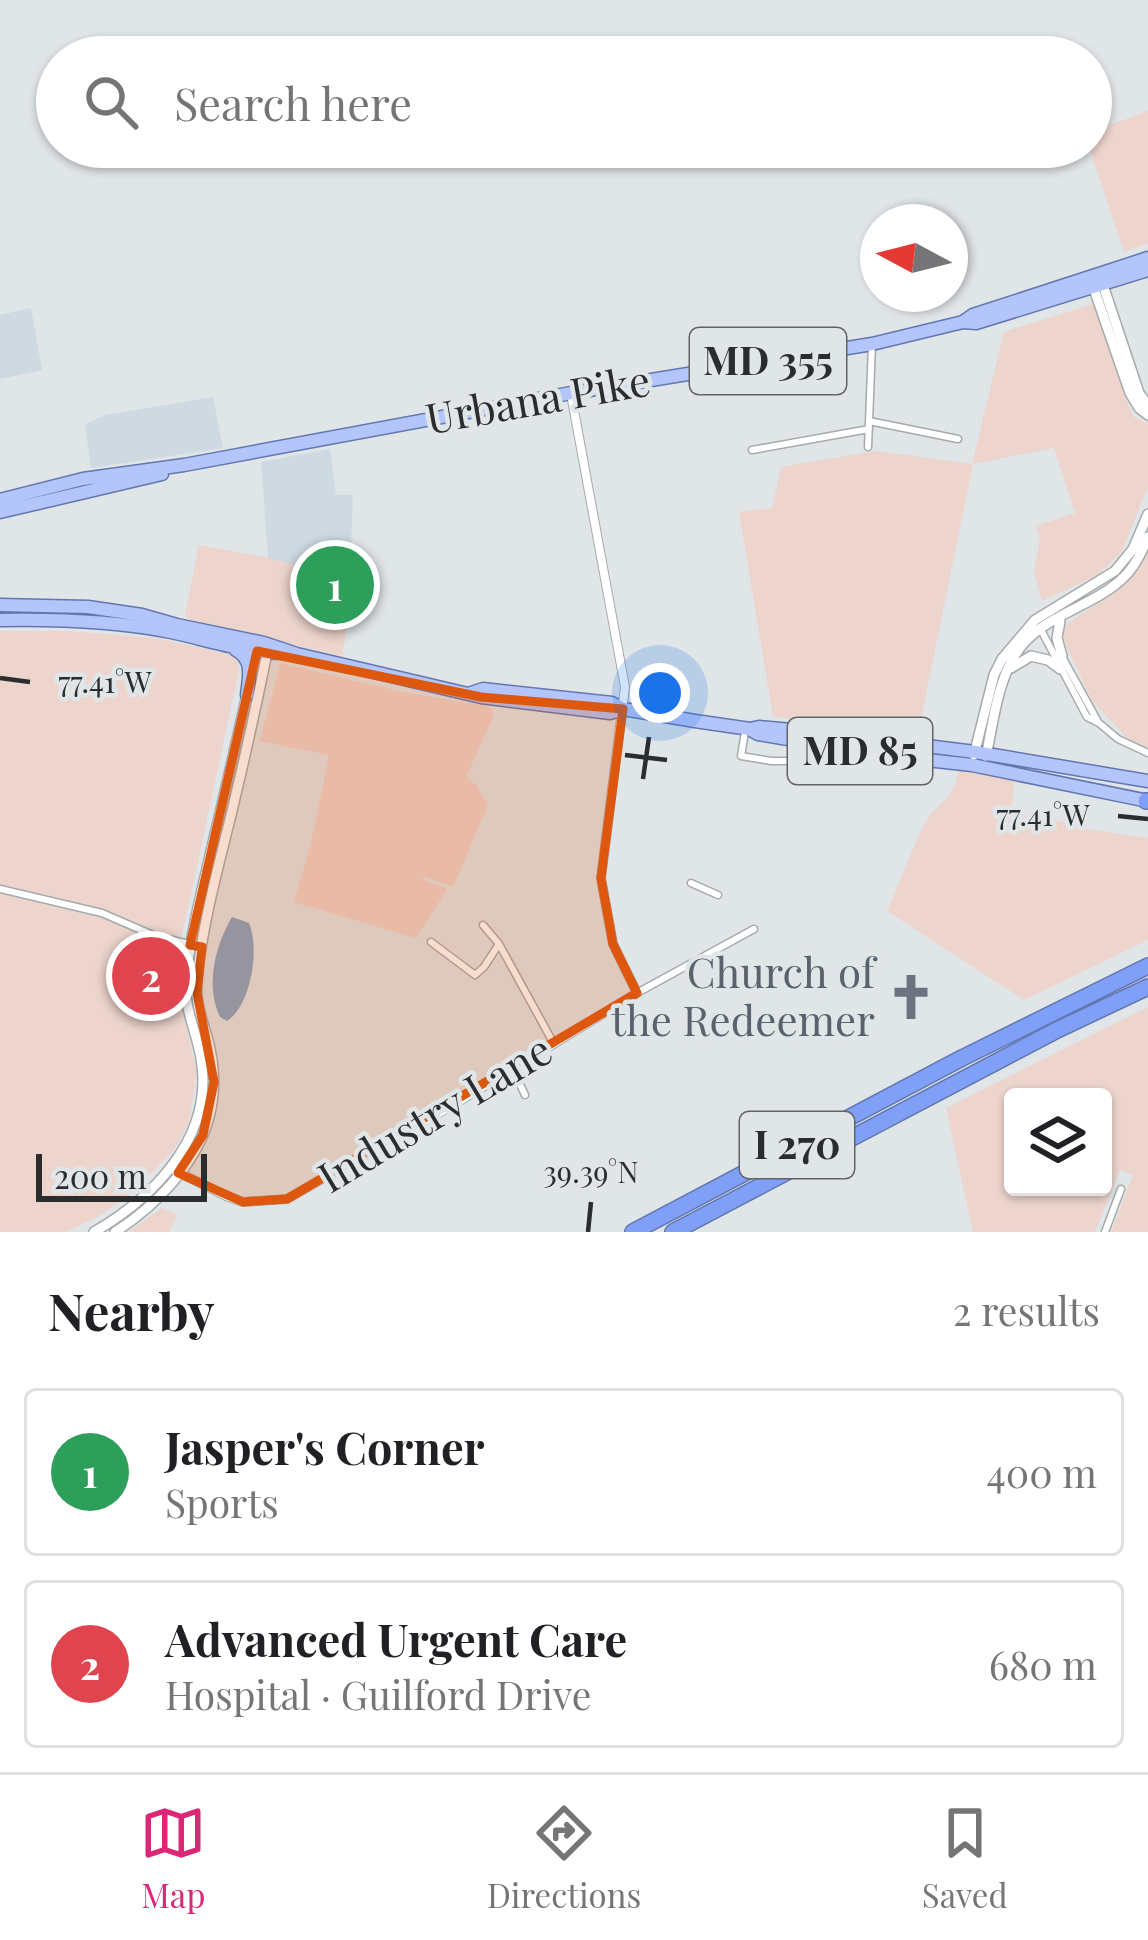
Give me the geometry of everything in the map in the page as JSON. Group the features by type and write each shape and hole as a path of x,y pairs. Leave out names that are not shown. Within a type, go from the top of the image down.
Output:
{"highway":[{"name":"I 270","path":"633,1232 962,1058 1148,966"},
{"name":"I 270","path":"673,1232 1057,1030 1148,988"}],"main road":[{"name":"Urbana Pike","path":"1097,283 1148,258"},
{"name":"Urbana Pike","path":"0,500 83,479 872,344 1148,270"},
{"path":"1097,283 1130,393 1139,408 1148,410"},
{"name":"Urbana Pike","path":"0,512 184,465"},
{"path":"979,759 994,674 1010,647 1115,571 1132,549 1148,514"},
{"path":"979,759 1016,654 1041,622 1066,615 1123,578 1148,537"},
{"name":"MD 85","path":"0,605 88,607 142,615 263,649"},
{"path":"1061,656 1057,626 1066,615"},
{"name":"MD 85","path":"0,620 93,621 297,653 471,693 483,688 612,703 623,709 748,729 814,732 1148,781"},
{"path":"196,946 249,665 244,655 212,641"},
{"path":"247,695 263,649"},
{"path":"115,1232 152,1204 174,1171 199,1115 202,1065 186,989 263,649"},
{"path":"1007,672 1031,656 1060,669"},
{"name":"MD 85","path":"979,759 1147,801"},
{"path":"94,1232 174,1171"}],"street":[{"path":"868,447 872,344"},
{"path":"571,393 625,687 602,878 613,944 637,993"},
{"path":"752,450 869,425 958,439"},
{"path":"1041,622 1099,723"},
{"path":"1041,622 1087,717 1148,753"},
{"path":"748,729 741,756 809,761"},
{"path":"691,883 718,895"},
{"path":"0,889 102,913 155,936 196,946"},
{"path":"483,925 499,944 554,1044"},
{"name":"Industry Lane","path":"174,1171 243,1202 286,1199 754,929"},
{"path":"431,942 475,975 499,944"},
{"path":"512,1069 525,1095"},
{"path":"1105,1232 1121,1189"}],"highlighted area":[{"path":"257,651 481,697 623,709 601,878 613,944 637,993 287,1199 243,1202 178,1173 203,1135 214,1082 197,993 202,947 190,945"}],"shaded area":[{"path":"1148,111 1148,243 1124,252 1096,168 1112,168 1112,124"},
{"path":"1096,303 1128,404 1134,417 1148,424 1148,486 1122,551 1099,574 1042,601 1034,572 1040,538 1036,526 1075,513 1054,448 973,464 918,734 773,717 739,512 772,508 781,467 876,451 972,464 1004,332"},
{"path":"31,308 42,370 0,379 0,315"},
{"path":"213,397 223,448 91,468 85,424 105,415"},
{"path":"330,449 336,495 353,495 350,578 268,558 261,462"},
{"path":"199,545 350,578 352,601 342,656 190,620 185,616"},
{"path":"1148,553 1148,747 1128,739 1091,699 1064,641 1069,622 1130,579"},
{"path":"0,631 156,638 228,654 240,666 175,968 197,1073 189,1122 174,1150 126,1198 65,1232 0,1232"},
{"path":"280,663 492,709 493,717 466,777 488,805 453,887 423,876 447,889 416,938 294,902 329,755 260,741"},
{"path":"958,771 1015,775 1011,813 1148,838 1148,940 1024,1000 887,911 919,835 929,816 949,796"},
{"path":"1148,1007 1148,1232 1111,1232 1133,1175 1120,1170 1112,1190 1112,1088 1004,1088 1004,1196 1110,1196 1095,1232 973,1232 946,1108"},
{"path":"162,1208 177,1215 169,1232 128,1232"}],"water":[{"path":"232,917 249,923 253,961 242,1003 227,1021 216,1005 213,979 217,953"}],"place":[{"name":"Jasper's Corner","path":"335,585"},
{"name":"Advanced Urgent Care","path":"151,976"},
{"name":"Church of the Redeemer","path":"911,997"}]}
